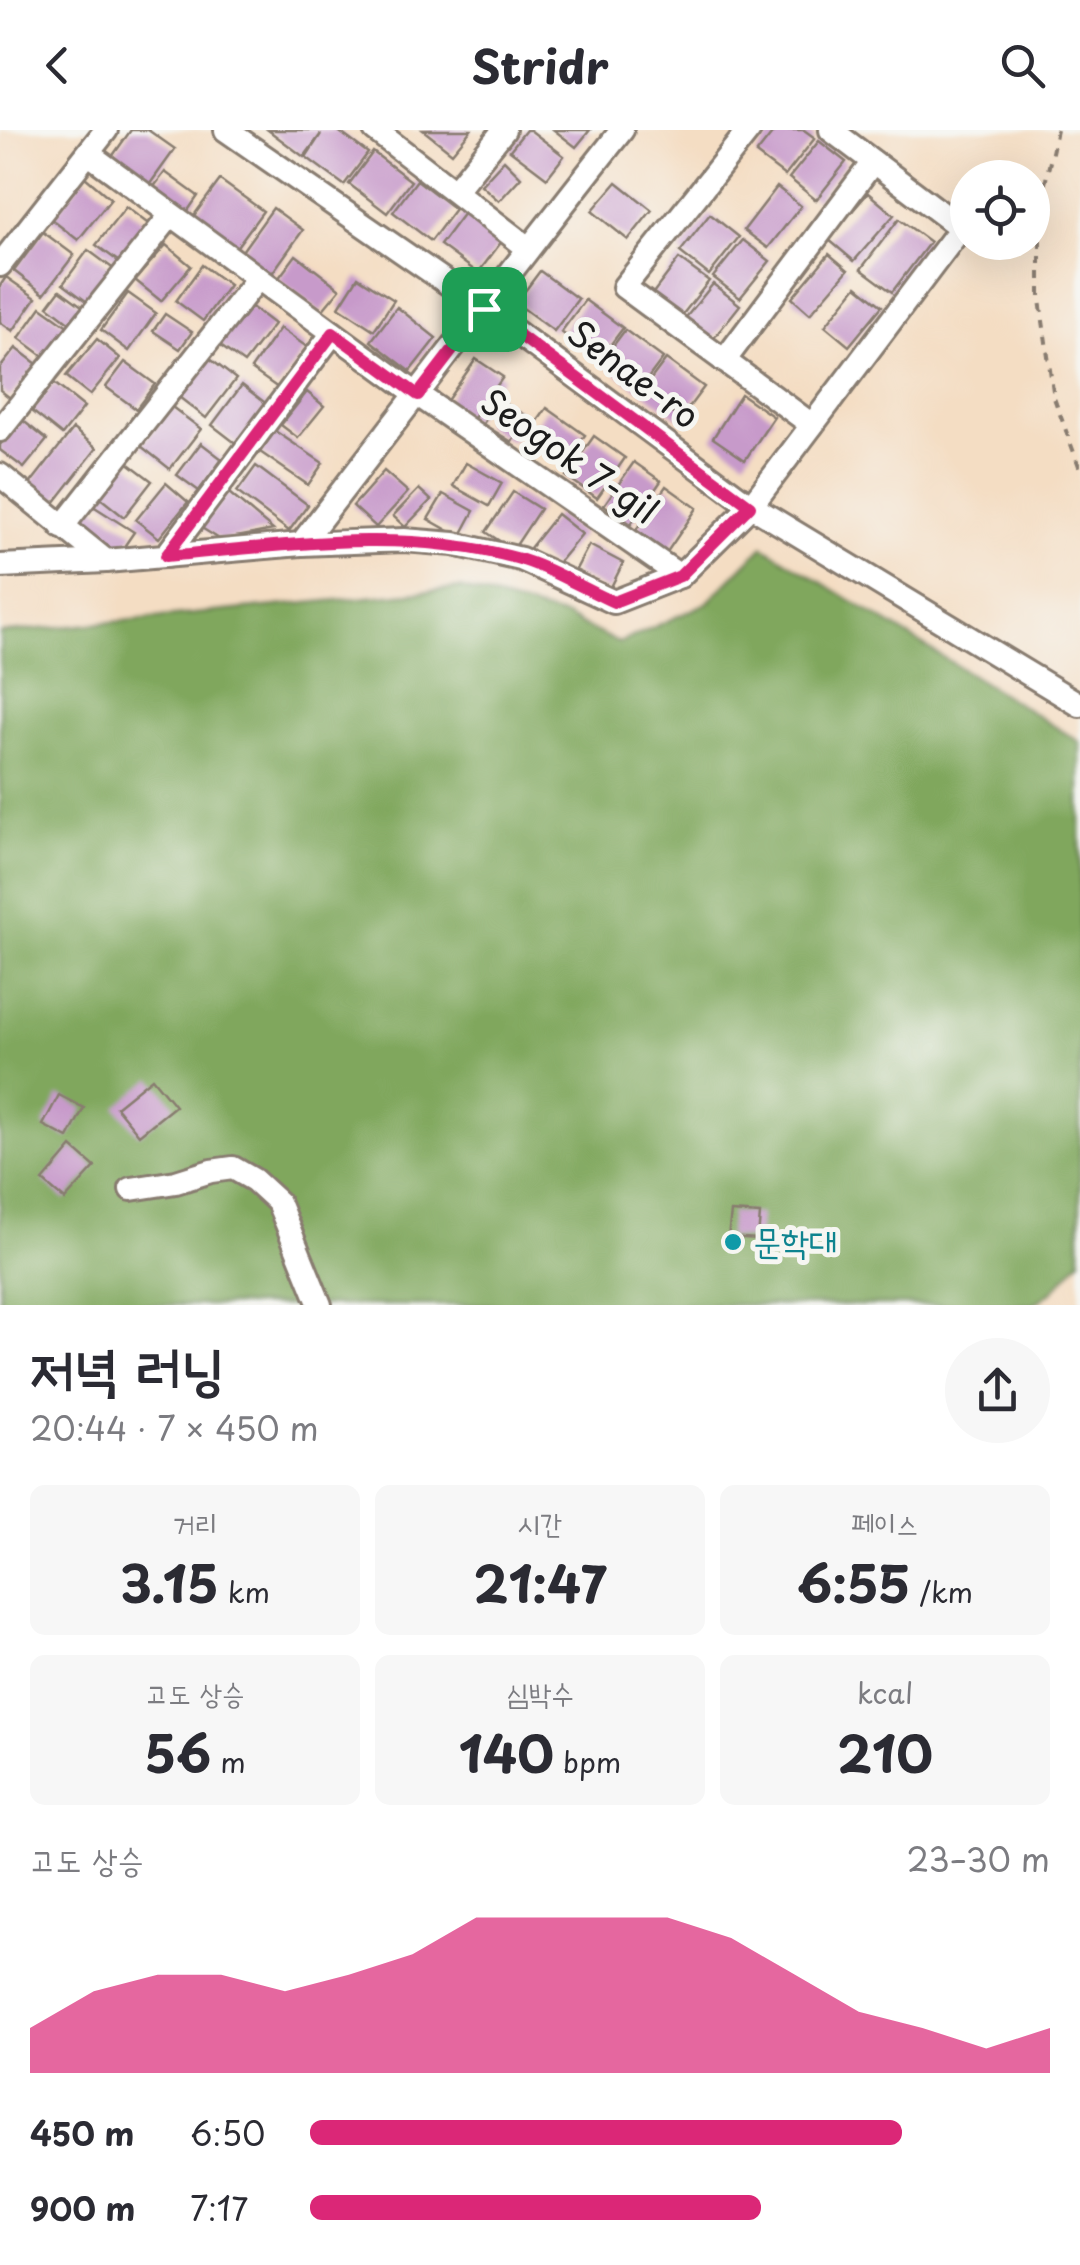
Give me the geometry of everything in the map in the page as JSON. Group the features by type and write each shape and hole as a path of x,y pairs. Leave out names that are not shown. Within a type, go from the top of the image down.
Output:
{"street":[{"path":"0,265 106,130"},
{"name":"Senae-ro","path":"226,130 484,309 750,506 1080,705"},
{"path":"375,130 528,248"},
{"path":"454,192 504,130"},
{"path":"301,544 622,130"},
{"path":"749,130 624,287 812,425"},
{"path":"0,566 404,540 454,544 521,559 614,602 680,576 750,506 962,228 831,130"},
{"name":"Seogok 7-gil","path":"89,154 418,395 680,576"},
{"path":"724,361 873,162"},
{"path":"0,430 171,216"},
{"path":"62,527 258,278"},
{"path":"166,556 333,333"},
{"path":"0,475 106,561"},
{"path":"131,1190 233,1168 254,1180 278,1202 320,1305"}],"path":[{"path":"1057,130 1040,206 1040,300 1054,398 1080,469"}],"green space":[{"path":"763,546 1080,742 1080,1260 1053,1291 1033,1305 0,1305 0,633 460,588 566,617 619,643 707,603"}],"building":[{"path":"131,130 148,130 175,149 147,188 109,161"},
{"path":"268,130 337,130 368,153 344,185 306,157 321,134 304,157"},
{"path":"423,130 471,130 452,153"},
{"path":"526,130 564,156 547,178 510,150"},
{"path":"554,130 590,130 576,147"},
{"path":"775,130 804,130 815,138 785,176 756,154"},
{"path":"819,141 846,162 816,200 789,178"},
{"path":"373,152 411,181 387,213 349,184"},
{"path":"504,160 521,177 499,201 481,185"},
{"path":"165,172 198,196 187,212 153,188"},
{"path":"85,177 111,199 78,240 51,219"},
{"path":"220,180 263,211 235,249 192,218"},
{"path":"417,180 455,209 431,241 393,212"},
{"path":"617,182 652,210 628,240 592,211"},
{"path":"777,187 801,206 768,248 744,230"},
{"path":"868,193 894,215 854,261 828,239"},
{"path":"126,207 151,226 122,264 96,245"},
{"path":"273,208 303,230 270,276 240,254"},
{"path":"464,213 502,241 478,273 440,245"},
{"path":"710,214 739,237 709,275 680,252"},
{"path":"899,219 930,242 892,292 861,269"},
{"path":"43,232 74,255 44,294 14,271"},
{"path":"743,240 770,261 740,298 713,277"},
{"path":"166,245 191,266 161,301 135,280"},
{"path":"88,250 115,270 90,304 63,284"},
{"path":"829,254 848,270 810,314 792,298"},
{"path":"296,255 340,289 321,312 278,279"},
{"path":"679,259 709,281 679,319 650,297"},
{"path":"202,265 229,285 203,321 176,301"},
{"path":"540,271 578,299 554,331 516,303"},
{"path":"6,277 36,298 13,331 0,322 0,286"},
{"path":"358,277 394,300 374,330 339,307"},
{"path":"713,284 740,305 710,343 683,321"},
{"path":"857,286 882,306 849,346 825,326"},
{"path":"60,290 86,309 74,326 48,306"},
{"path":"128,293 156,313 129,351 101,330"},
{"path":"585,300 623,328 599,360 561,332"},
{"path":"245,302 274,324 244,363 215,342"},
{"path":"41,307 69,327 46,358 19,338"},
{"path":"397,307 436,338 410,371 371,341"},
{"path":"165,314 192,332 180,349 153,331"},
{"path":"280,328 307,347 278,388 251,369"},
{"path":"625,330 663,358 639,390 601,362"},
{"path":"97,339 120,358 90,395 66,376"},
{"path":"16,348 37,364 10,398 0,390 0,368"},
{"path":"209,358 236,379 206,418 179,397"},
{"path":"476,359 503,377 472,421 446,402"},
{"path":"666,359 704,387 680,419 642,391"},
{"path":"125,362 155,384 136,409 106,387"},
{"path":"54,383 84,407 62,435 32,411"},
{"path":"242,385 268,405 238,445 212,425"},
{"path":"307,392 324,406 298,438 281,425"},
{"path":"741,394 774,417 745,460 713,438"},
{"path":"498,399 527,416 512,442 483,424"},
{"path":"172,407 201,429 170,469 141,446"},
{"path":"547,408 585,435 568,459 530,432"},
{"path":"21,419 47,440 24,468 0,450"},
{"path":"73,429 97,448 54,503 30,484"},
{"path":"275,431 323,463 308,485 260,452"},
{"path":"594,436 625,458 597,498 566,476"},
{"path":"201,443 222,459 199,491 177,475"},
{"path":"127,462 152,481 124,517 99,497"},
{"path":"634,462 661,481 631,524 604,505"},
{"path":"466,463 502,483 489,506 453,486"},
{"path":"256,466 308,505 289,531 237,492"},
{"path":"384,471 408,492 376,527 353,506"},
{"path":"166,483 188,502 159,538 136,520"},
{"path":"666,486 697,508 667,552 636,530"},
{"path":"419,489 431,500 405,527 393,516"},
{"path":"513,492 540,509 513,550 486,532"},
{"path":"229,493 273,530 221,540 200,527"},
{"path":"443,494 474,511 460,537 428,519"},
{"path":"90,504 134,532 119,554 75,527"},
{"path":"557,514 582,534 554,568 530,548"},
{"path":"589,545 623,563 609,591 574,573"},
{"path":"152,1078 175,1106 139,1135 116,1107"},
{"path":"59,1095 84,1108 68,1138 43,1125"},
{"path":"72,1147 95,1167 65,1200 43,1181"},
{"path":"731,1212 760,1214 758,1239 728,1237"}],"place":[{"name":"문학대","path":"733,1242"}],"route":[{"path":"484,309 750,506 680,576 614,602 521,559 454,544 404,540 301,544 166,556 333,333 418,395 484,309"}]}
